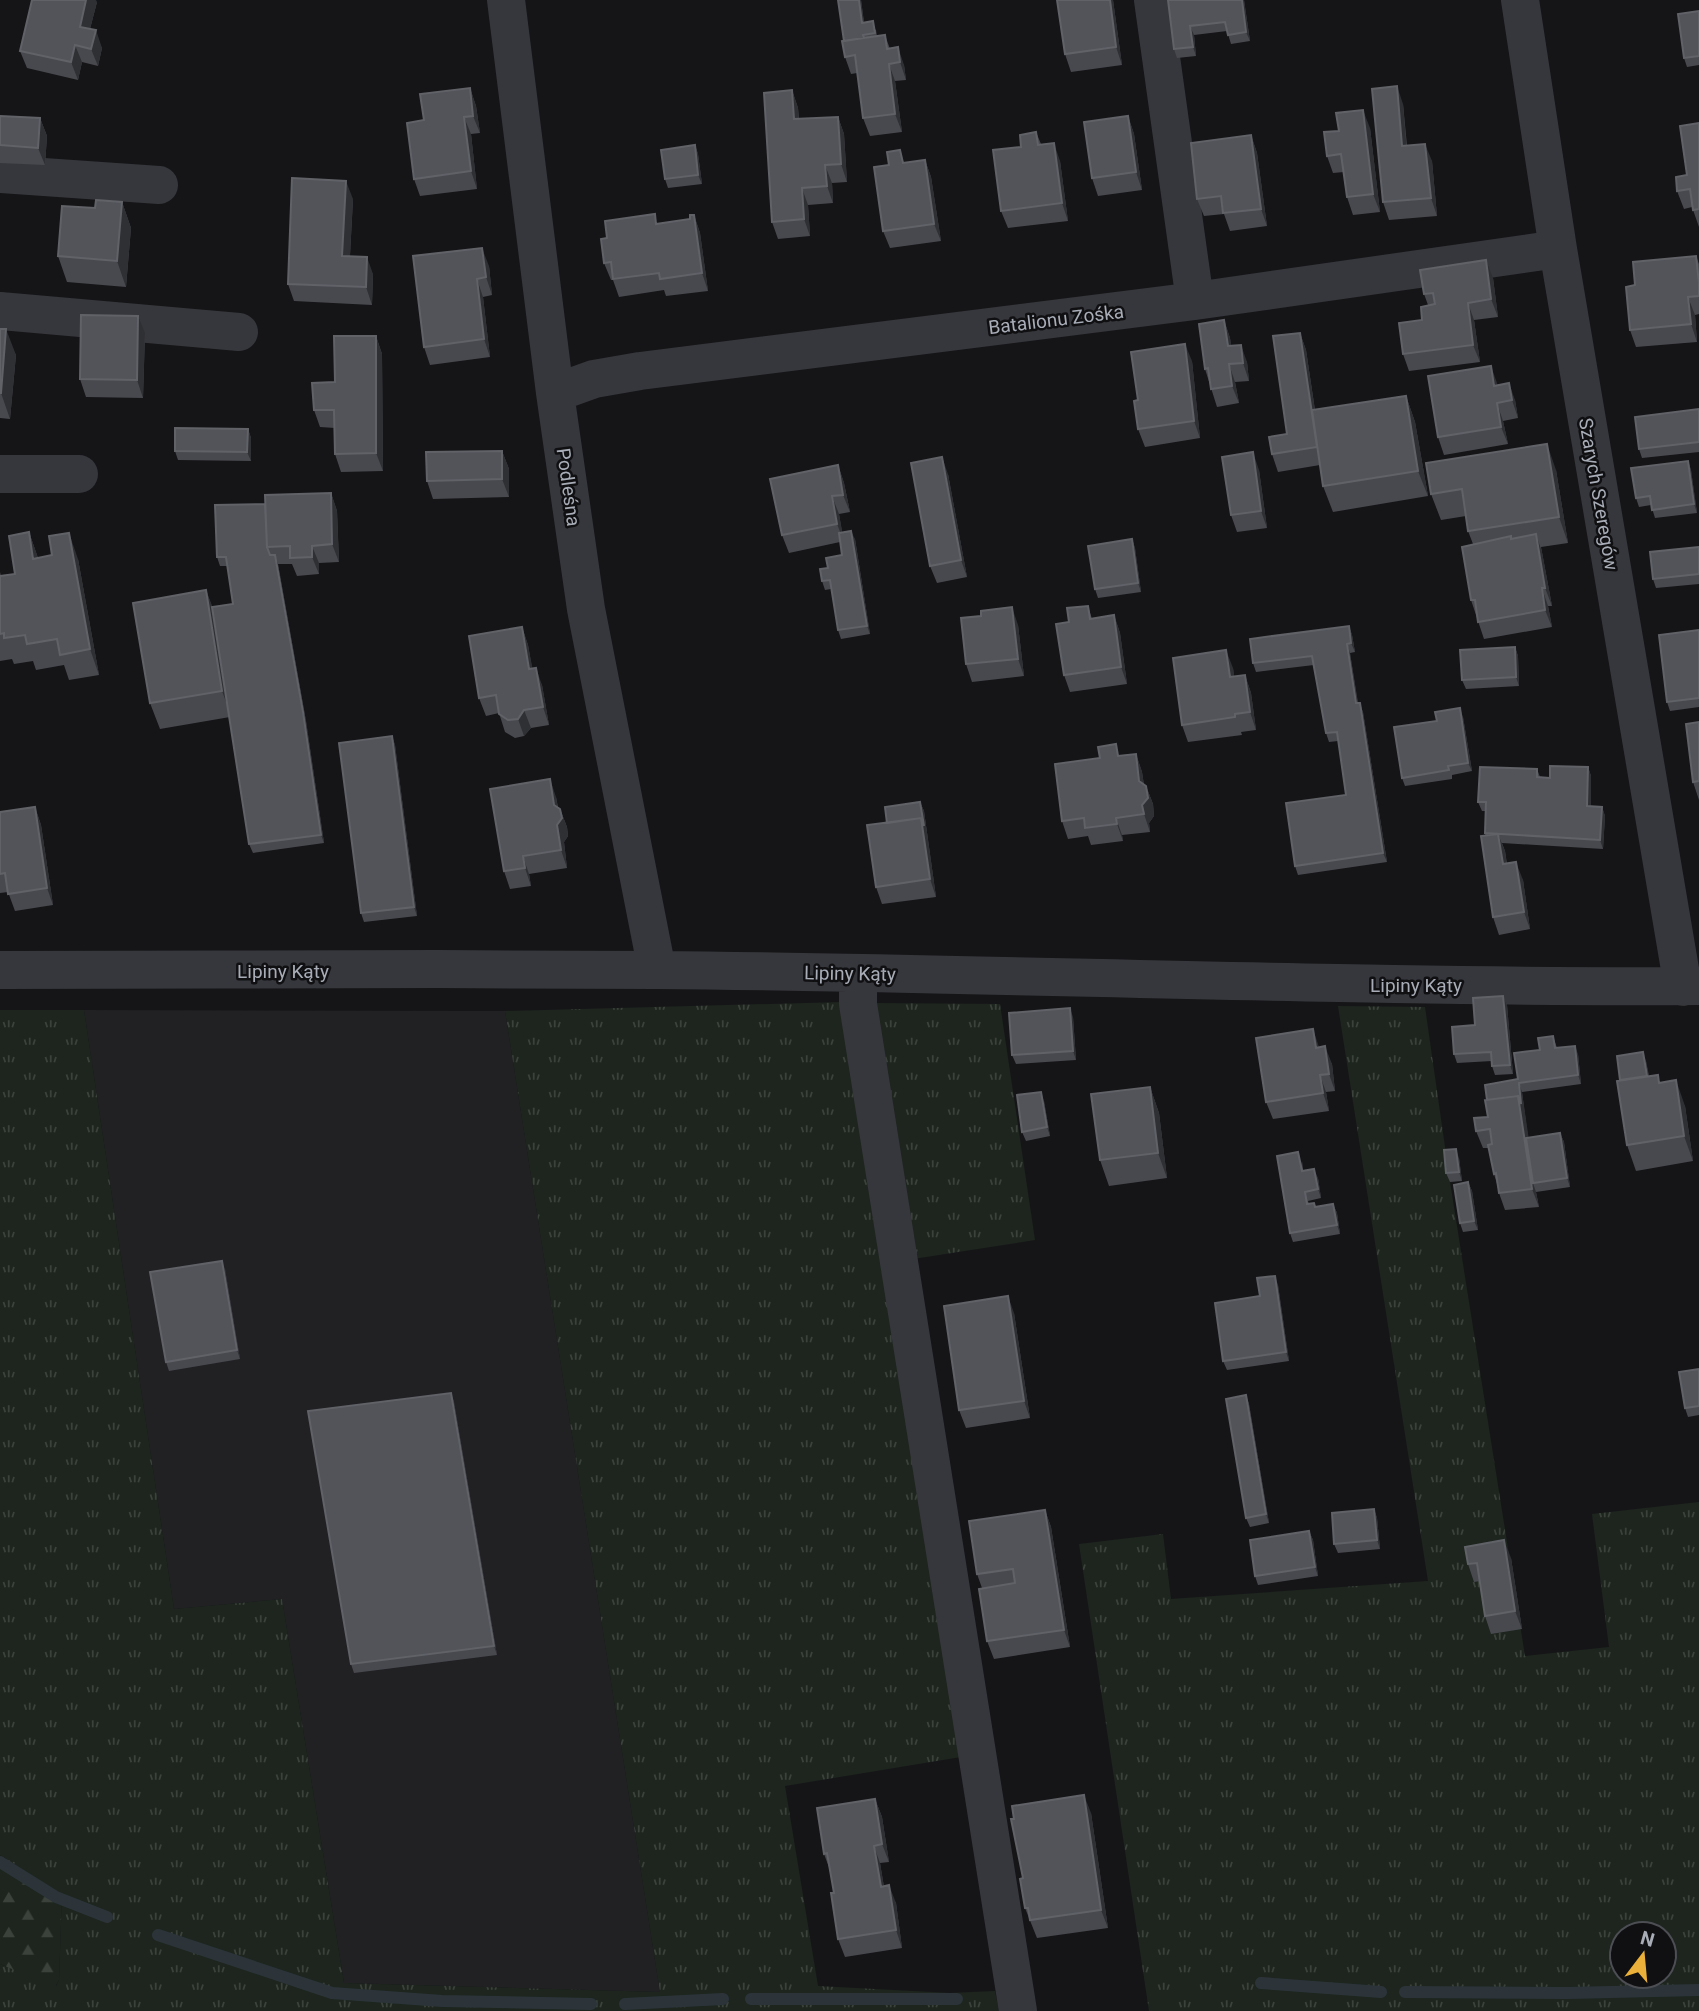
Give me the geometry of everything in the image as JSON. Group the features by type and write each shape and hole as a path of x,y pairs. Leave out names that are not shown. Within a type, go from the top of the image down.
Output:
{"street":[{"name":"Podleśna","path":"506,0 555,393 586,609 657,970"},
{"path":"1153,0 1195,301"},
{"name":"Szarych Szeregów","path":"1520,0 1558,249 1691,986"},
{"path":"0,174 159,185"},
{"name":"Batalionu Zośka","path":"555,393 594,379 640,372 1195,301 1558,249"},
{"path":"0,311 239,332"},
{"path":"0,474 79,474"},
{"name":"Lipiny Kąty","path":"0,971 657,970 987,975 1267,984 1691,986"},
{"path":"858,974 858,1004 1018,2011"}],"shaded area":[{"path":"84,1010 505,1011 660,1992 344,1983 282,1599 174,1609"}],"green space":[{"path":"843,1002 961,1757 785,1786 818,1986 950,1993 995,1991 999,2011 0,2011 0,1964 56,1986 59,1980 62,1895 0,1855 0,1010 84,1010 174,1609 282,1599 344,1983 660,1992 505,1011"},
{"path":"872,1003 1000,1004 1035,1240 913,1259"},
{"path":"1338,1006 1425,1007 1525,1656 1609,1647 1592,1514 1699,1502 1699,2011 1149,2011 1079,1544 1163,1534 1171,1599 1428,1581"},
{"path":"0,1855 62,1895 59,1980 55,1987 0,1964"}],"building":[{"path":"32,0 86,0 80,27 96,30 91,49 75,45 71,62 20,51"},
{"path":"838,0 859,0 862,23 873,21 875,33 844,41"},
{"path":"1057,0 1110,0 1116,47 1065,54"},
{"path":"1168,0 1242,0 1246,32 1228,35 1225,22 1190,26 1193,47 1174,49"},
{"path":"1699,11 1699,56 1684,58 1678,14"},
{"path":"885,35 887,49 898,47 900,62 889,64 895,114 863,118 855,55 845,57 842,41"},
{"path":"1397,86 1402,146 1425,144 1431,198 1383,202 1372,89"},
{"path":"470,88 473,116 464,117 471,171 414,179 407,123 424,120 420,94"},
{"path":"792,90 794,119 838,117 841,164 825,165 827,186 802,188 804,219 772,222 764,93"},
{"path":"1363,110 1373,194 1347,197 1341,154 1327,156 1324,132 1339,131 1336,113"},
{"path":"0,116 40,118 38,148 0,145"},
{"path":"1128,116 1136,172 1092,178 1084,122"},
{"path":"1699,123 1699,209 1693,210 1690,189 1677,191 1676,177 1687,175 1680,126"},
{"path":"1036,132 1038,145 1054,143 1062,203 1001,211 993,150 1021,147 1020,135"},
{"path":"1251,135 1261,209 1223,213 1221,196 1197,199 1191,143"},
{"path":"695,145 698,175 665,179 661,150"},
{"path":"900,150 903,163 925,160 934,224 883,231 874,167 889,165 887,152"},
{"path":"292,178 346,181 342,256 367,257 366,287 288,284"},
{"path":"96,200 122,202 117,261 58,256 62,206 95,208"},
{"path":"655,214 656,224 690,219 690,215 694,215 702,273 660,279 659,273 613,279 611,262 604,263 601,239 607,238 605,221"},
{"path":"482,248 486,277 477,279 484,339 424,347 413,256"},
{"path":"1696,256 1699,296 1688,297 1691,324 1630,330 1626,287 1635,285 1633,262"},
{"path":"1486,260 1491,299 1468,303 1473,345 1403,354 1399,323 1422,320 1421,307 1435,304 1433,293 1424,294 1420,270"},
{"path":"81,315 138,316 137,380 80,379"},
{"path":"1224,320 1228,346 1241,345 1243,363 1229,364 1232,386 1211,389 1208,368 1205,369 1199,324"},
{"path":"0,329 6,329 1,393 0,393"},
{"path":"1300,333 1317,447 1272,454 1269,437 1287,434 1273,336"},
{"path":"334,336 376,336 376,453 335,454 334,410 314,410 312,383 335,382"},
{"path":"1185,344 1194,421 1138,429 1134,401 1138,400 1131,352"},
{"path":"1491,366 1494,386 1509,383 1512,400 1497,403 1501,427 1438,437 1428,376"},
{"path":"1406,396 1418,471 1323,486 1312,410"},
{"path":"1699,409 1699,442 1639,449 1635,417"},
{"path":"175,428 248,429 247,452 175,451"},
{"path":"1547,444 1559,517 1468,531 1462,489 1431,494 1426,463"},
{"path":"502,451 502,479 427,481 426,452"},
{"path":"1253,452 1261,511 1231,515 1222,457"},
{"path":"942,457 961,560 930,566 911,463"},
{"path":"1688,461 1694,504 1652,510 1650,496 1636,498 1631,468"},
{"path":"838,465 843,495 832,496 837,524 782,535 770,479"},
{"path":"331,493 332,544 312,546 312,557 290,558 290,546 267,547 265,495"},
{"path":"265,504 267,547 270,555 275,555 303,712 321,835 249,844 212,607 233,604 226,557 217,557 215,505"},
{"path":"851,531 867,626 838,630 830,580 822,581 820,569 828,568 826,558 842,555 839,533"},
{"path":"29,532 33,559 52,555 49,536 69,533 90,649 60,655 57,639 27,644 25,635 4,638 4,633 0,634 0,576 15,574 9,536"},
{"path":"1536,534 1545,588 1542,588 1545,610 1478,622 1475,600 1471,600 1462,547 1511,536 1511,539"},
{"path":"1132,539 1138,583 1095,589 1088,546"},
{"path":"1699,547 1699,574 1653,579 1650,552"},
{"path":"206,590 222,691 150,703 133,603"},
{"path":"1088,606 1090,619 1114,615 1121,667 1064,675 1056,624 1069,622 1067,608"},
{"path":"1012,607 1018,659 966,664 961,618 981,616 981,611"},
{"path":"1349,626 1351,643 1347,644 1356,703 1360,703 1383,853 1295,866 1286,803 1346,795 1337,732 1326,733 1312,656 1253,663 1250,639"},
{"path":"522,627 529,669 536,668 543,707 524,710 518,719 508,720 499,714 496,695 479,698 469,636"},
{"path":"1699,630 1699,698 1667,702 1659,635"},
{"path":"1515,647 1516,677 1462,680 1460,650"},
{"path":"1226,650 1230,677 1245,675 1250,712 1182,725 1173,658"},
{"path":"1460,708 1468,763 1448,766 1449,770 1402,778 1394,727 1437,721 1435,712"},
{"path":"1699,722 1699,781 1693,782 1686,724"},
{"path":"392,736 414,907 361,913 339,743"},
{"path":"1116,744 1118,756 1136,754 1139,781 1146,786 1148,798 1142,805 1144,814 1116,818 1117,824 1085,828 1084,818 1062,821 1055,764 1100,758 1098,747"},
{"path":"1550,766 1588,767 1587,806 1602,807 1600,840 1485,833 1486,802 1478,802 1480,767 1537,769 1537,777 1550,778"},
{"path":"550,779 554,805 560,809 562,818 557,825 561,850 523,856 525,868 504,871 490,789"},
{"path":"920,802 924,826 921,818 887,823 885,807"},
{"path":"35,807 47,888 8,894 5,873 0,874 0,812"},
{"path":"921,818 930,879 876,887 867,825"},
{"path":"1498,834 1503,864 1516,862 1524,912 1493,917 1481,836"},
{"path":"1503,996 1510,1065 1492,1066 1491,1052 1454,1054 1452,1027 1475,1025 1473,998"},
{"path":"1070,1008 1073,1051 1012,1055 1009,1013"},
{"path":"1313,1029 1316,1048 1325,1046 1329,1074 1320,1075 1323,1093 1266,1102 1256,1038"},
{"path":"1553,1036 1555,1048 1575,1046 1578,1075 1519,1083 1521,1104 1518,1096 1487,1100 1485,1085 1518,1079 1514,1053 1540,1050 1538,1038"},
{"path":"1643,1052 1647,1076 1620,1080 1617,1056"},
{"path":"1658,1075 1659,1083 1676,1080 1684,1136 1627,1145 1617,1081"},
{"path":"1150,1087 1158,1153 1100,1160 1091,1094"},
{"path":"1041,1092 1047,1127 1022,1132 1017,1095"},
{"path":"1518,1096 1532,1189 1499,1193 1488,1145 1492,1144 1490,1129 1476,1131 1474,1118 1488,1117 1485,1100"},
{"path":"1560,1133 1567,1178 1533,1183 1526,1138"},
{"path":"1456,1149 1459,1172 1446,1173 1444,1150"},
{"path":"1298,1152 1302,1171 1314,1169 1318,1189 1305,1192 1307,1204 1314,1203 1315,1207 1333,1204 1337,1225 1290,1233 1277,1156"},
{"path":"1468,1182 1474,1221 1460,1223 1454,1185"},
{"path":"222,1261 237,1350 166,1362 150,1272"},
{"path":"1275,1276 1286,1352 1223,1361 1215,1303 1260,1296 1257,1278"},
{"path":"1008,1296 1024,1401 959,1410 944,1306"},
{"path":"1699,1369 1699,1406 1685,1408 1679,1372"},
{"path":"451,1393 494,1646 351,1664 308,1411"},
{"path":"1246,1395 1266,1514 1246,1518 1226,1399"},
{"path":"1374,1509 1377,1540 1334,1544 1332,1513"},
{"path":"1045,1510 1064,1630 987,1641 979,1589 1015,1583 1013,1569 977,1574 969,1521"},
{"path":"1309,1531 1315,1567 1255,1576 1250,1540"},
{"path":"1504,1540 1515,1611 1485,1616 1477,1563 1468,1564 1465,1547"},
{"path":"1084,1795 1101,1910 1030,1920 1020,1879 1023,1878 1011,1819 1014,1819 1012,1806"},
{"path":"875,1799 882,1844 874,1846 881,1887 889,1885 896,1930 838,1939 831,1893 834,1893 827,1853 824,1854 817,1808"}],"waterway":[{"path":"0,1862 56,1897 107,1917"},
{"path":"158,1935 332,1993 442,2001 591,2004"},
{"path":"1261,1983 1381,1992"},
{"path":"1405,1992 1567,1993 1699,1990"},
{"path":"625,2004 723,1999"},
{"path":"751,1999 957,1999"}]}
